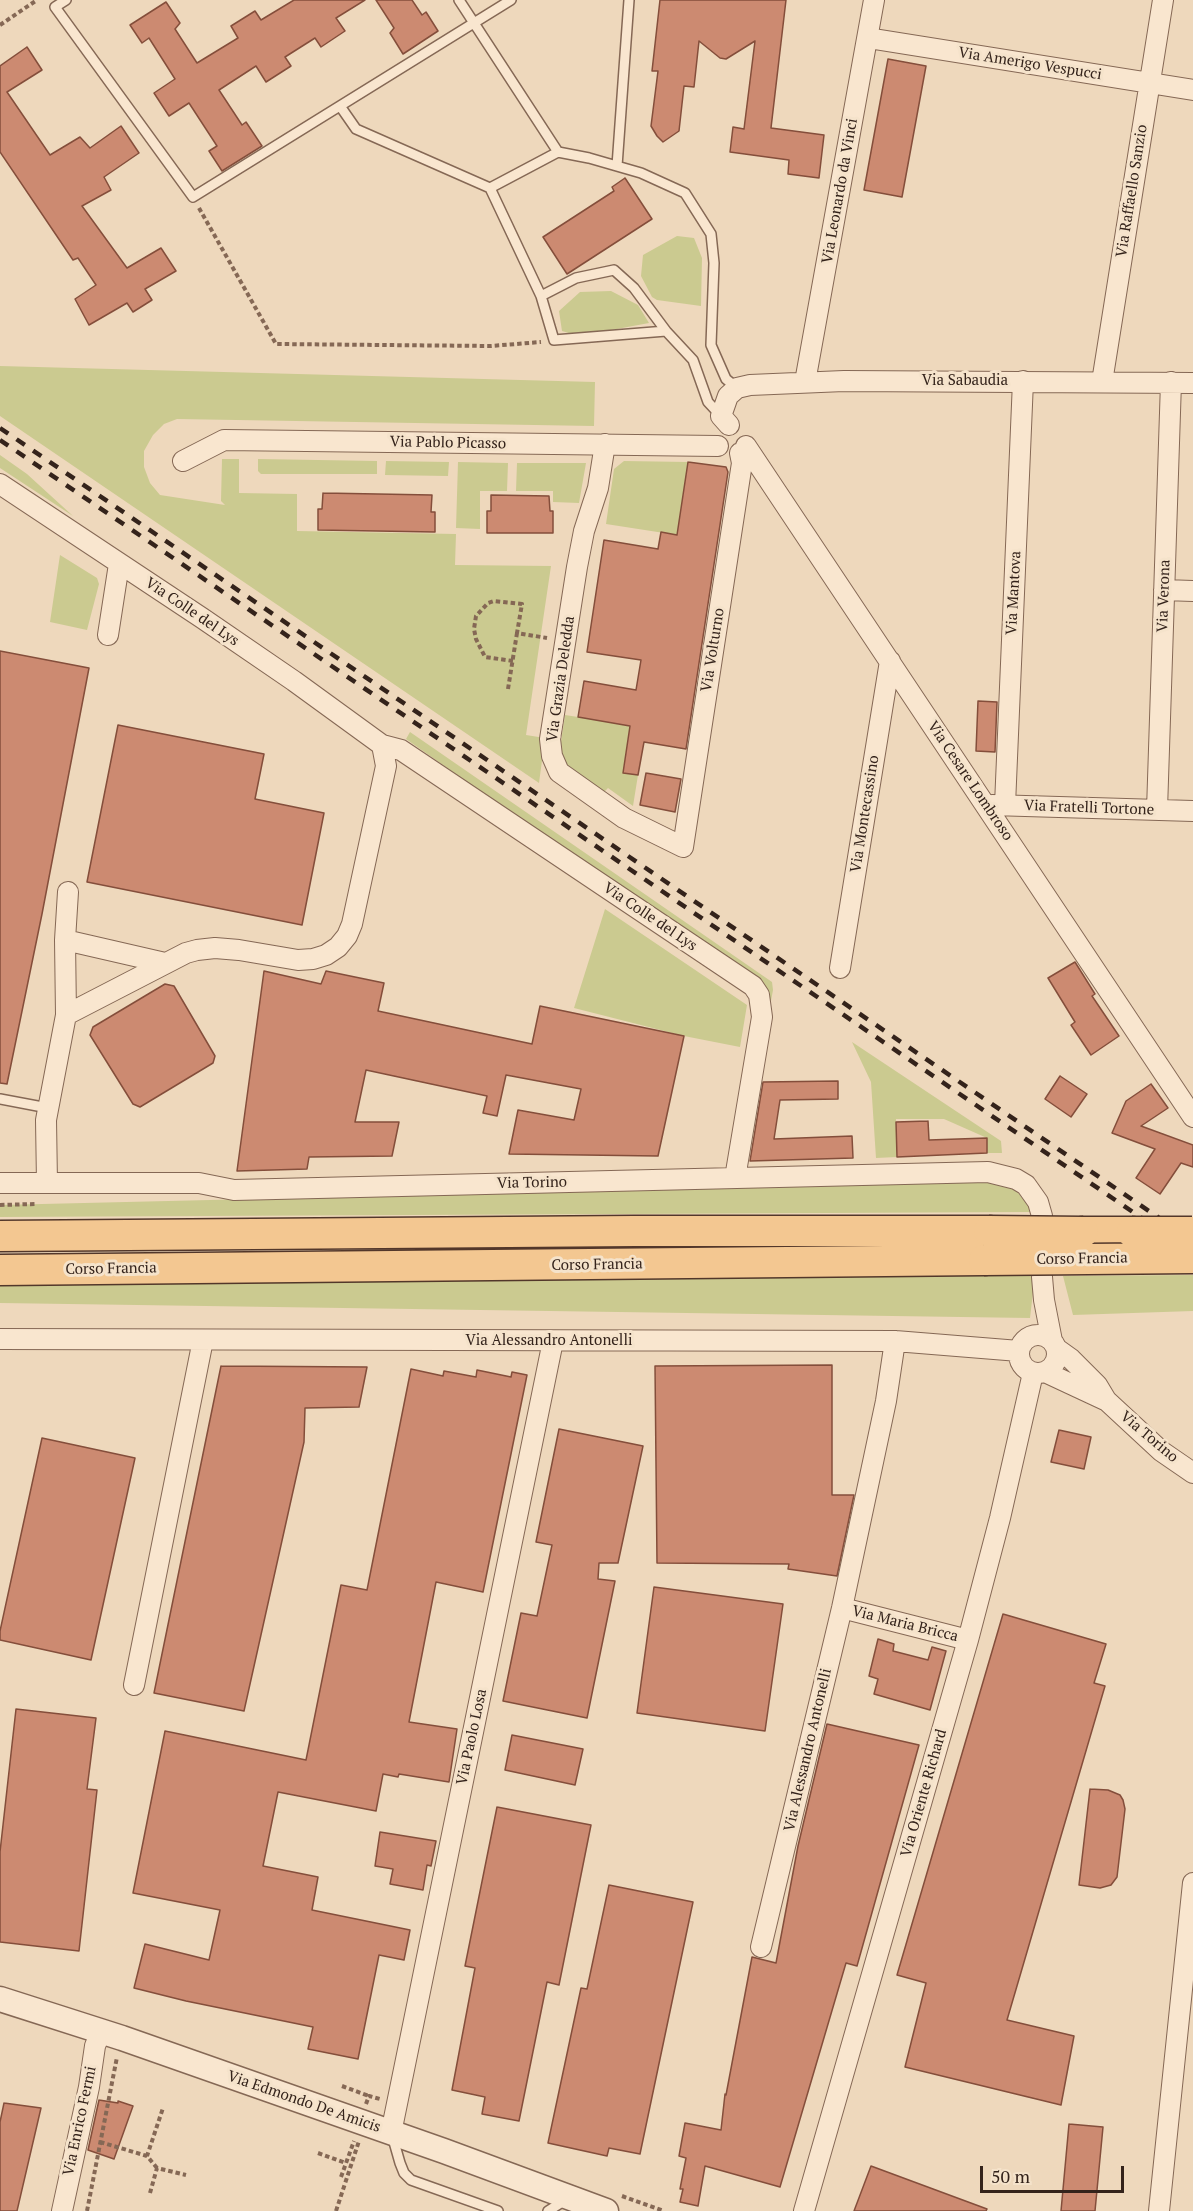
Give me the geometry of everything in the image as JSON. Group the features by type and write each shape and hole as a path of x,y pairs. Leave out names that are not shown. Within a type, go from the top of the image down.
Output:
{"main road":[{"name":"Corso Francia","path":"0,1236 635,1231 987,1246 1193,1258"},
{"name":"Corso Francia","path":"0,1270 987,1246 1193,1232"}],"street":[{"name":"Via Leonardo da Vinci","path":"805,382 874,0"},
{"name":"Via Raffaello Sanzio","path":"1102,382 1163,0"},
{"name":"Via Amerigo Vespucci","path":"868,38 1193,90"},
{"name":"Via Mantova","path":"995,805 1023,381"},
{"name":"Via Sabaudia","path":"737,388 750,385 805,382 1193,383"},
{"name":"Via Verona","path":"1157,810 1171,382"},
{"path":"725,421 742,429 747,437 743,449 730,455 718,446 719,433 725,421 728,396 737,388"},
{"name":"Via Pablo Picasso","path":"183,461 225,440 718,446"},
{"name":"Via Grazia Deledda","path":"605,444 598,488 584,531 550,739 552,756 559,772 624,818 683,847"},
{"name":"Via Cesare Lombroso","path":"743,449 890,661 995,805 1193,1117"},
{"name":"Via Volturno","path":"683,847 743,449"},
{"name":"Via Colle del Lys","path":"0,484 294,681 382,745 401,750 753,986 759,995 762,1017 735,1178"},
{"path":"108,635 119,564"},
{"path":"1164,590 1193,591"},
{"name":"Via Montecassino","path":"840,968 890,661"},
{"path":"66,1015 186,952 227,949 298,960 320,957 338,947 347,936 352,924 360,890 386,766 386,755 382,745"},
{"name":"Via Fratelli Tortone","path":"995,805 1193,811"},
{"path":"47,1183 46,1120 66,1015 65,940 68,892"},
{"path":"65,940 165,963"},
{"name":"Via Torino","path":"0,1183 199,1183 234,1190 995,1173 1016,1179 1026,1185 1038,1203 1042,1216"},
{"path":"1042,1277 1044,1300 1054,1345 1056,1360 1050,1369 1039,1373 1023,1367 1019,1351 1024,1340 1042,1336 1054,1345"},
{"name":"Via Alessandro Antonelli","path":"0,1339 895,1341 1019,1351"},
{"path":"134,1685 203,1340"},
{"name":"Via Paolo Losa","path":"391,2133 553,1341"},
{"name":"Via Alessandro Antonelli","path":"761,1947 842,1608 885,1401 895,1341"},
{"name":"Via Torino","path":"1054,1345 1097,1385 1106,1400 1161,1451 1193,1473"},
{"name":"Via Torino","path":"1039,1373 1106,1400"},
{"name":"Via Oriente Richard","path":"804,2211 968,1640 1039,1373"},
{"path":"1161,1451 1193,1488"},
{"name":"Via Maria Bricca","path":"842,1608 968,1640"},
{"path":"1159,2211 1193,1883"},
{"name":"Via Edmondo De Amicis","path":"0,1999 111,2035 606,2211"},
{"name":"Via Enrico Fermi","path":"62,2211 89,2088 95,2046 111,2035"}],"lane":[{"path":"66,0 56,7 193,197 511,0"},
{"path":"459,0 558,152"},
{"path":"617,166 628,0"},
{"path":"340,106 356,129 490,188 541,296 554,340 666,331"},
{"path":"490,188 558,152 641,173 685,193 711,234 714,263 711,345 726,380 737,388"},
{"path":"541,296 576,278 614,270 634,288 666,331 693,360 708,402 725,421"},
{"path":"0,1099 48,1108"},
{"path":"391,2133 404,2173 411,2180 498,2211"},
{"path":"549,2211 570,2198"}],"path":[{"path":"0,25 37,0"},
{"path":"193,197 276,344 490,346 554,340"},
{"path":"508,689 513,661 522,604 494,601 488,603 476,616 474,629 476,639 485,657 513,661"},
{"path":"517,633 566,641"},
{"path":"87,2211 100,2142 111,2035"},
{"path":"342,2086 381,2100"},
{"path":"366,2105 369,2096"},
{"path":"147,2156 163,2108"},
{"path":"340,2177 355,2137"},
{"path":"336,2211 360,2141"},
{"path":"100,2142 147,2156 157,2168 186,2175"},
{"path":"318,2153 346,2163"},
{"path":"150,2193 157,2168"}],"shaded area":[{"path":"677,236 694,238 702,258 701,306 657,300 652,297 641,276 643,255"},
{"path":"611,291 638,305 649,323 579,336 562,331 559,311 580,292"},
{"path":"0,366 595,382 594,426 177,419 164,424 153,435 144,451 144,467 150,483 160,495 225,505 221,501 222,459 239,459 239,493 297,494 297,531 456,534 455,565 551,566 526,735 545,738 539,783 0,416"},
{"path":"0,455 27,474 73,516 0,468"},
{"path":"258,459 377,461 377,474 261,474 258,471"},
{"path":"386,461 449,462 448,476 385,475"},
{"path":"624,461 688,462 677,535 606,524 614,469"},
{"path":"458,462 508,463 507,491 480,491 480,529 456,528"},
{"path":"517,463 586,463 579,503 553,502 553,491 516,491"},
{"path":"60,555 97,578 99,584 87,630 50,622"},
{"path":"565,715 630,725 623,772 638,775 633,806 608,788 602,794 565,769 559,755"},
{"path":"410,732 772,982 773,990 768,1017 763,990 406,739"},
{"path":"605,909 747,1005 740,1047 684,1036 574,1008"},
{"path":"852,1042 1001,1141 1002,1153 987,1153 987,1138 944,1119 896,1119 897,1157 876,1158 871,1082"},
{"path":"1009,1181 1033,1212 0,1217 0,1205"},
{"path":"1035,1275 1030,1318 0,1303 0,1284"},
{"path":"1193,1275 1193,1311 1073,1315 1063,1276"}],"building":[{"path":"294,0 365,0 336,18 345,31 321,47 315,38 285,57 291,66 266,82 256,66 219,90 242,125 246,122 262,146 222,171 209,151 217,146 189,103 169,116 154,93 175,79 149,38 142,43 130,25 166,2 180,23 175,29 197,63 238,38 231,26 255,11 261,20"},
{"path":"376,0 412,0 422,15 426,12 438,31 403,54 390,33 394,28"},
{"path":"660,0 786,0 771,128 824,135 819,178 788,174 789,160 730,152 733,127 744,129 755,41 726,59 720,58 699,41 694,87 684,86 679,131 663,142 657,136 651,126 658,71 652,71"},
{"path":"27,47 42,70 7,92 50,155 80,137 90,148 121,126 139,153 104,177 111,190 82,206 127,268 161,248 176,271 145,289 152,300 133,312 127,303 89,325 75,299 96,285 78,258 73,260 0,152 0,66"},
{"path":"888,59 926,66 902,197 864,190"},
{"path":"625,178 652,219 567,274 543,237 614,191 612,187"},
{"path":"688,462 726,467 728,472 686,749 644,742 638,775 623,773 630,726 578,717 584,681 636,690 641,660 587,652 604,540 658,549 661,532 677,535"},
{"path":"323,493 432,495 431,512 435,512 435,532 318,530 318,509 322,509"},
{"path":"491,495 549,496 550,511 553,511 553,533 487,533 487,511 491,511"},
{"path":"0,651 89,668 7,1084 0,1083"},
{"path":"978,701 997,702 995,752 976,751"},
{"path":"118,725 264,754 255,799 324,813 302,925 87,882"},
{"path":"646,773 681,779 675,812 640,805"},
{"path":"1075,962 1095,994 1092,996 1119,1036 1091,1055 1071,1025 1075,1022 1048,978"},
{"path":"264,971 321,984 326,971 384,983 378,1011 532,1044 540,1006 684,1036 658,1156 509,1154 518,1110 574,1120 581,1089 506,1075 497,1116 483,1113 487,1096 366,1070 355,1122 399,1122 392,1156 309,1157 307,1169 237,1171"},
{"path":"165,984 174,986 215,1056 213,1063 140,1107 133,1104 90,1035 93,1027"},
{"path":"1060,1076 1087,1094 1071,1117 1045,1099"},
{"path":"838,1081 838,1099 780,1100 774,1139 852,1136 853,1158 750,1161 763,1082"},
{"path":"1151,1084 1168,1108 1141,1126 1193,1145 1193,1167 1181,1163 1160,1194 1136,1178 1155,1149 1112,1133 1126,1101"},
{"path":"928,1121 929,1140 987,1138 987,1153 897,1157 896,1122"},
{"path":"832,1365 832,1495 854,1495 837,1576 788,1569 789,1564 657,1563 655,1366"},
{"path":"221,1366 367,1367 359,1407 305,1408 304,1442 244,1711 154,1693"},
{"path":"411,1369 443,1376 444,1371 476,1377 477,1370 511,1377 512,1372 527,1375 483,1592 436,1582 409,1722 457,1729 449,1782 399,1774 398,1777 383,1774 376,1811 278,1792 263,1866 318,1877 312,1910 410,1930 404,1960 379,1955 358,2059 308,2049 313,2027 134,1988 145,1944 209,1960 220,1910 133,1893 165,1731 306,1760 341,1585 367,1590"},
{"path":"559,1429 643,1446 618,1563 599,1563 598,1579 615,1581 587,1718 503,1701 521,1613 537,1616 552,1545 536,1542"},
{"path":"1059,1430 1091,1437 1084,1469 1051,1462"},
{"path":"42,1438 135,1458 91,1660 0,1640 0,1631"},
{"path":"654,1587 783,1604 765,1731 637,1713"},
{"path":"1003,1614 1106,1644 1094,1683 1105,1686 1007,2020 1074,2036 1061,2105 905,2067 926,1983 897,1975"},
{"path":"878,1639 894,1644 893,1651 928,1660 932,1647 946,1651 930,1710 874,1694 878,1679 869,1676"},
{"path":"16,1709 96,1718 87,1789 97,1790 79,1951 0,1942 0,1852"},
{"path":"827,1724 919,1745 857,1966 846,1963 780,2187 705,2166 698,2206 680,2202 686,2158 679,2156 685,2123 721,2130 725,2094 752,1957 776,1963 798,1846"},
{"path":"512,1735 583,1749 575,1785 505,1770"},
{"path":"1090,1789 1108,1790 1120,1795 1125,1809 1117,1877 1111,1885 1100,1888 1079,1885"},
{"path":"497,1807 591,1825 559,1985 547,1982 519,2121 482,2114 485,2097 452,2090 475,1968 465,1966"},
{"path":"380,1832 436,1841 431,1866 427,1865 423,1890 390,1884 393,1869 375,1866"},
{"path":"609,1885 693,1902 640,2154 609,2148 607,2156 548,2143 581,1988 587,1989"},
{"path":"99,2100 118,2103 118,2101 133,2106 114,2159 88,2150"},
{"path":"4,2103 41,2108 17,2211 0,2211 0,2122"},
{"path":"1069,2124 1103,2127 1095,2211 1061,2211"},
{"path":"871,2166 987,2209 986,2211 854,2211"}],"railway":[{"path":"0,428 1193,1241"},
{"path":"0,440 1193,1253"}]}
